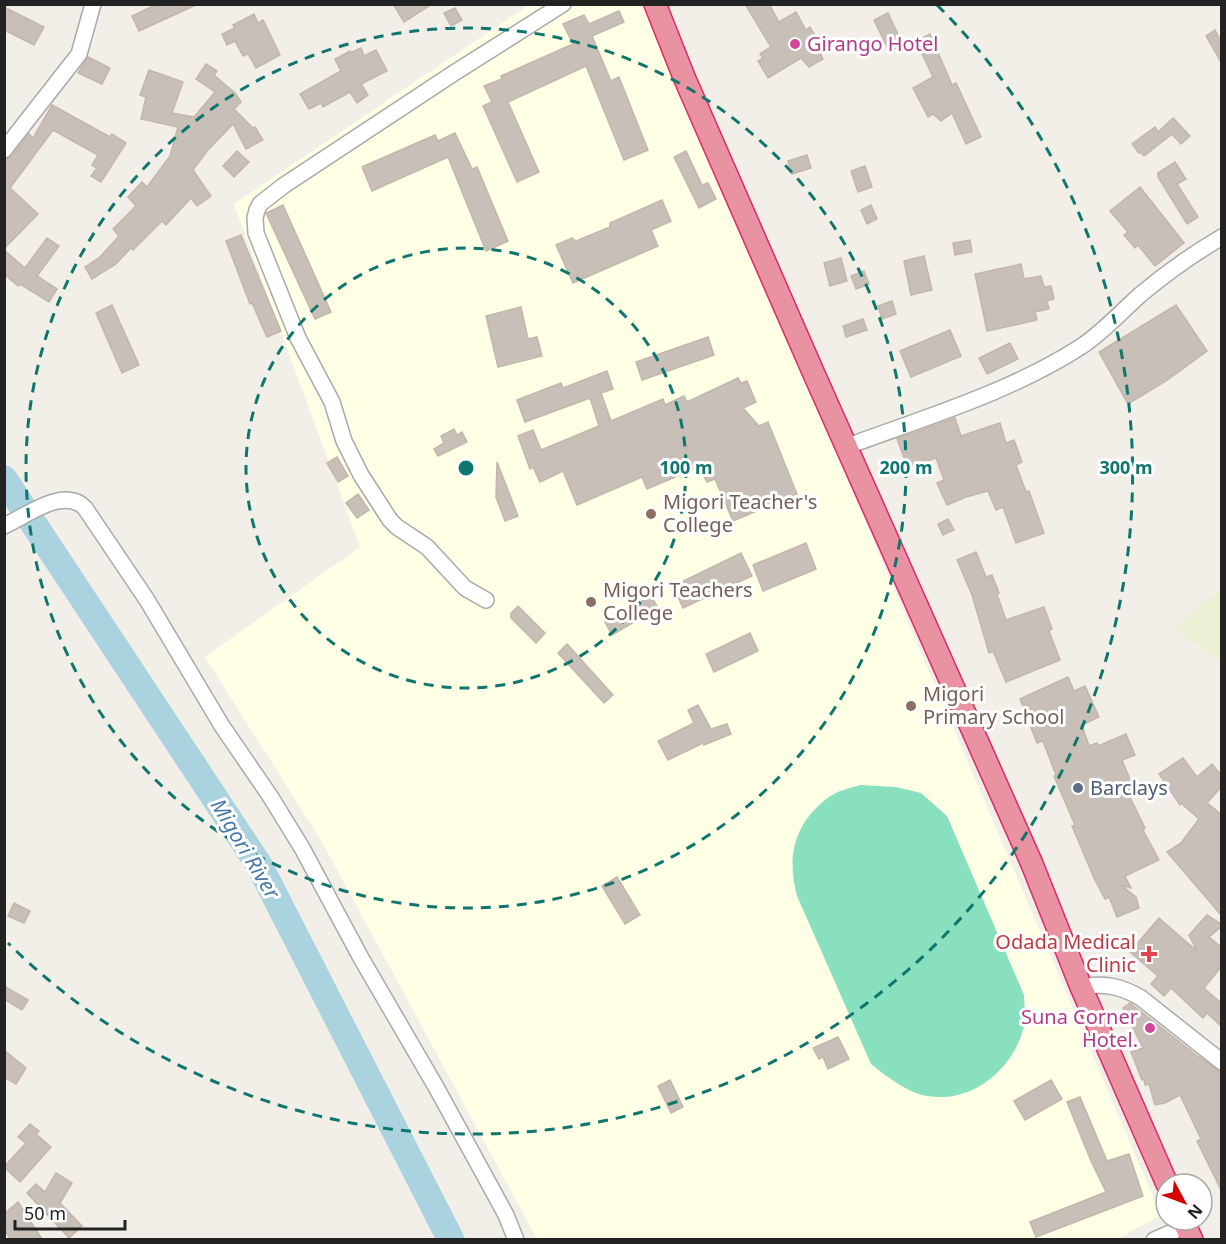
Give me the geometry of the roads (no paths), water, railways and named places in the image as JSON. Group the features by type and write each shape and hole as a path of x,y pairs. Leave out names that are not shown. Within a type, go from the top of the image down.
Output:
{"highway":[{"path":"655,4 702,117 1032,864 1080,987 1162,1172"}],"street":[{"path":"4,150 79,54 93,4"},
{"path":"486,600 465,588 427,547 397,528 377,501 344,441 332,402 298,338 260,245 255,218 260,204 275,192 454,73 564,4"},
{"path":"848,446 975,399 1046,367 1084,345 1177,265 1221,237"},
{"path":"4,526 50,504 69,500 80,503 147,600 222,726 302,848 361,958 467,1143 506,1215 516,1239"},
{"path":"1080,987 1108,985 1131,992 1221,1062"},
{"path":"1154,1239 1177,1232"}],"waterway":[{"name":"Migori River","path":"4,479 259,865 451,1240"}],"place":[{"name":"Girango Hotel","path":"795,44"},
{"name":"Migori Teacher's College","path":"651,514"},
{"name":"Migori Teachers College","path":"591,602"},
{"name":"Migori Primary School","path":"911,706"},
{"name":"Barclays","path":"1078,788"},
{"name":"Odada Medical Clinic","path":"1149,954"},
{"name":"Suna Corner Hotel.","path":"1150,1028"}]}
